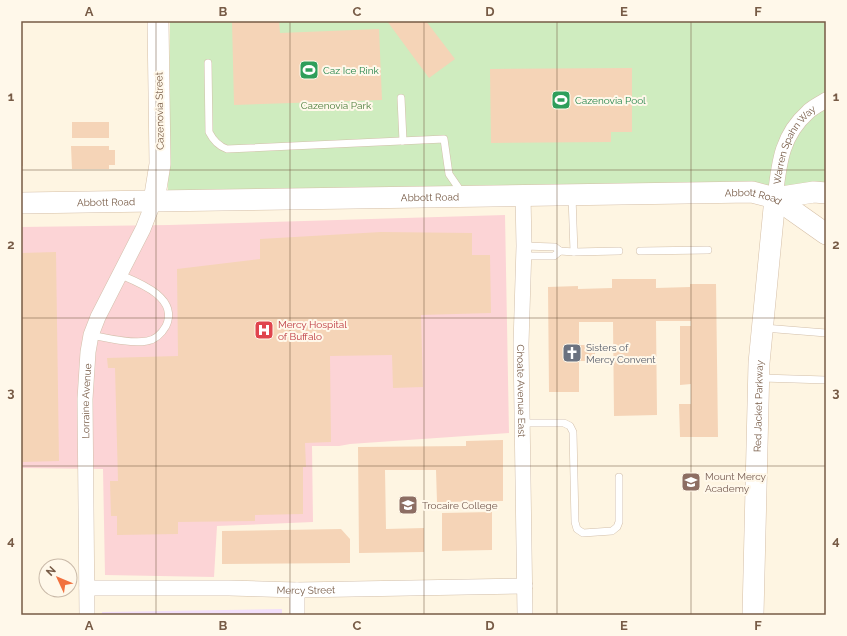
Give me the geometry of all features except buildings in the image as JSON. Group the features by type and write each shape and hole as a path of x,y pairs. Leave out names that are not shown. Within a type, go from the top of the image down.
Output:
{"street":[{"name":"Cazenovia Street","path":"154,201 160,164 158,21"},
{"name":"Warren Spahn Way","path":"775,198 778,174 785,143 798,121 808,111 826,100"},
{"name":"Abbott Road","path":"21,202 523,195 572,196 752,192 775,198 826,234"},
{"path":"775,198 814,192 826,193"},
{"name":"Choate Avenue East","path":"523,195 521,344 525,615"},
{"name":"Red Jacket Parkway","path":"753,615 759,378 775,198"},
{"name":"Lorraine Avenue","path":"87,615 85,399 88,352 91,335 98,317 143,229 154,201"},
{"name":"Mercy Street","path":"87,588 229,588 297,590 525,586"},
{"path":"297,590 297,615"}],"lane":[{"path":"208,63 209,132 220,146 228,149 444,139 449,174 465,197"},
{"path":"401,98 403,141"},
{"path":"572,196 574,252"},
{"path":"640,251 708,250"},
{"path":"523,251 554,256 560,251 619,251"},
{"path":"91,335 123,341 147,341 158,336 167,324 168,312 162,299 151,289 120,275"},
{"path":"763,327 826,333"},
{"path":"759,378 826,380"},
{"path":"523,423 564,423 570,426 573,432 575,522 577,529 583,533 612,531 617,528 619,522 619,477"}],"shaded area":[{"name":"Mercy Hospital of Buffalo","path":"505,215 509,433 339,446 312,446 313,522 217,526 214,577 105,575 103,469 21,468 21,227 169,225"},
{"path":"282,609 282,615 102,615 102,612"}],"green space":[{"name":"Cazenovia Park","path":"170,21 826,21 826,190 168,191"}],"place":[{"name":"Caz Ice Rink","path":"309,70"},
{"name":"Cazenovia Pool","path":"561,100"},
{"name":"Mercy Hospital of Buffalo","path":"264,330"},
{"name":"Sisters of Mercy Convent","path":"572,353"},
{"name":"Mount Mercy Academy","path":"691,482"},
{"name":"Trocaire College","path":"408,505"}]}
